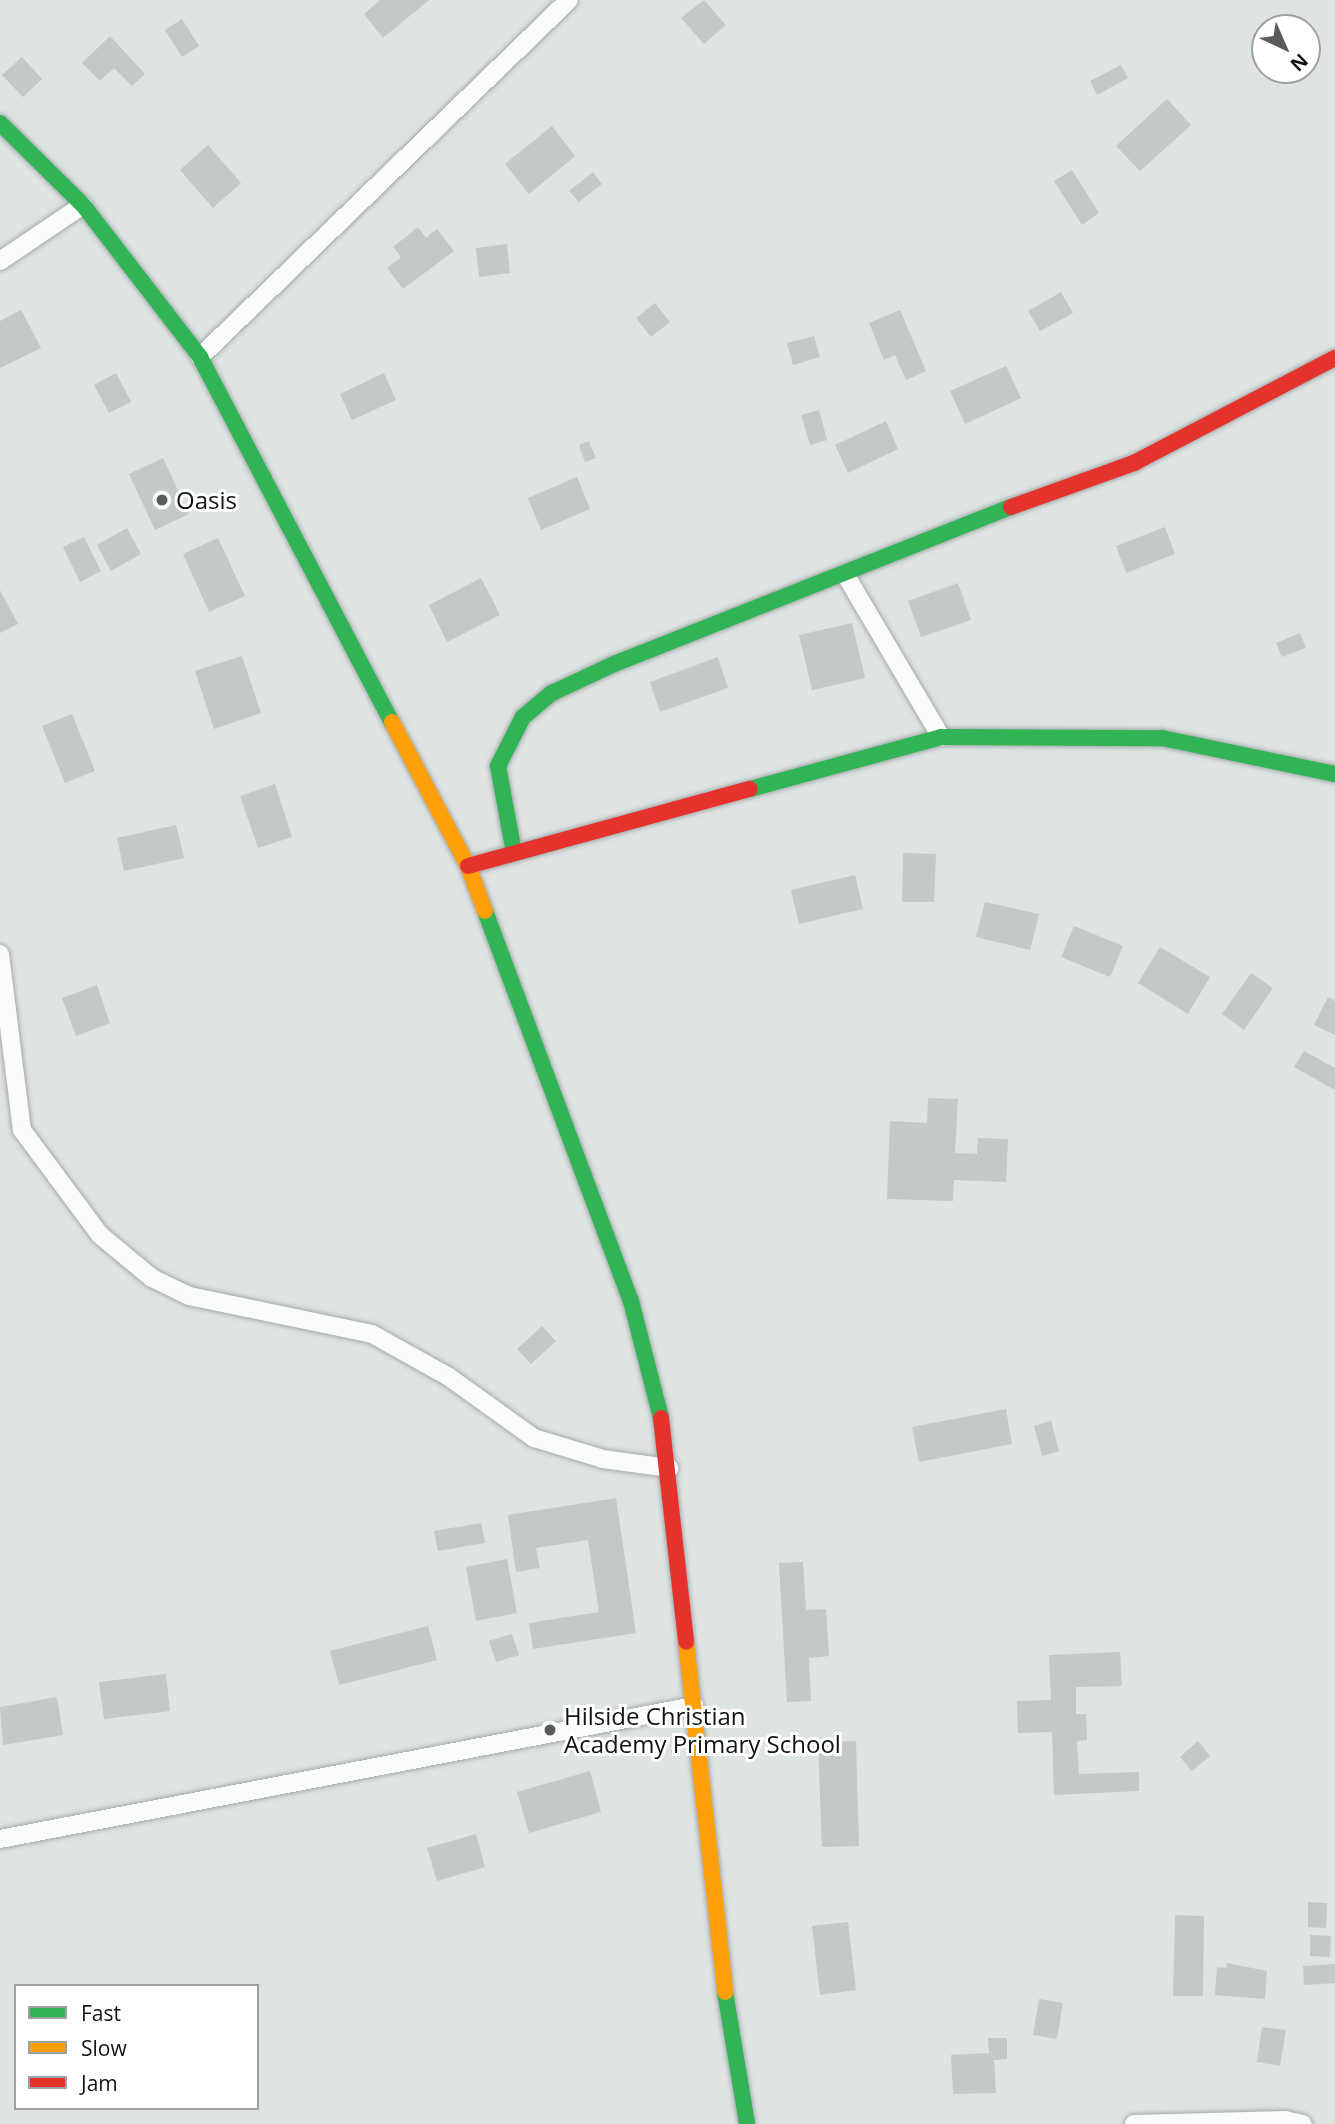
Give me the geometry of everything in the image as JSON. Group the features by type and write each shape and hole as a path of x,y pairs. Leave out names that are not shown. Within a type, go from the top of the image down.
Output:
{"street":[{"path":"200,357 569,0"},
{"path":"0,122 83,205 200,357 468,866 631,1301 659,1401 722,1972 747,2124"},
{"path":"0,261 83,205"},
{"path":"514,853 498,766 523,717 552,693 614,664 1039,496 1134,463 1335,358"},
{"path":"845,574 941,737"},
{"path":"468,866 941,737 1162,738 1335,774"},
{"path":"0,954 22,1130 100,1235 152,1278 189,1296 372,1334 449,1377 534,1438 603,1459 668,1468"},
{"path":"0,1839 694,1706"},
{"path":"1134,2124 1285,2120 1303,2124"}],"building":[{"path":"380,0 429,0 383,38 364,14"},
{"path":"704,0 726,25 704,44 681,18"},
{"path":"182,19 199,46 182,57 165,30"},
{"path":"110,36 145,74 132,86 114,68 100,81 82,63"},
{"path":"22,57 42,79 23,97 2,75"},
{"path":"1121,65 1128,78 1097,95 1090,81"},
{"path":"1167,99 1191,125 1140,171 1116,146"},
{"path":"552,126 575,156 529,194 505,164"},
{"path":"208,145 241,183 213,208 180,170"},
{"path":"1072,170 1099,213 1082,225 1054,181"},
{"path":"593,172 602,184 579,202 569,191"},
{"path":"418,227 426,238 437,229 454,251 403,289 387,268 401,257 393,247"},
{"path":"507,244 510,273 479,277 476,248"},
{"path":"1061,292 1073,313 1040,331 1028,311"},
{"path":"655,303 670,322 651,337 636,318"},
{"path":"21,310 41,348 0,368 0,321"},
{"path":"900,310 926,371 906,380 895,355 884,360 869,323"},
{"path":"814,336 820,357 793,365 787,343"},
{"path":"1006,366 1021,398 965,424 950,391"},
{"path":"116,373 131,402 109,413 94,385"},
{"path":"384,373 396,400 352,420 340,394"},
{"path":"819,410 827,440 810,445 801,415"},
{"path":"886,421 898,449 848,473 835,445"},
{"path":"589,441 596,458 585,462 579,445"},
{"name":"Oasis","path":"163,458 189,514 155,530 129,474"},
{"path":"577,477 590,509 541,530 528,498"},
{"path":"1165,527 1175,554 1126,573 1116,546"},
{"path":"127,528 141,554 111,571 97,545"},
{"path":"84,537 101,571 80,582 63,547"},
{"path":"218,538 245,596 209,612 183,554"},
{"path":"481,578 500,615 447,642 429,605"},
{"path":"958,583 971,620 921,637 908,601"},
{"path":"0,590 18,624 0,633"},
{"path":"852,623 865,678 812,690 799,635"},
{"path":"1300,633 1306,648 1282,657 1276,643"},
{"path":"242,656 261,713 214,729 195,671"},
{"path":"718,657 728,688 660,712 650,682"},
{"path":"72,714 95,771 65,783 42,726"},
{"path":"275,784 292,837 258,848 240,796"},
{"path":"176,825 184,858 124,871 117,838"},
{"path":"903,853 936,854 934,902 902,902"},
{"path":"855,875 863,909 799,924 791,890"},
{"path":"985,902 1039,914 1030,950 976,937"},
{"path":"1074,926 1123,946 1110,977 1061,957"},
{"path":"1160,947 1210,977 1188,1014 1138,983"},
{"path":"1251,973 1273,988 1244,1030 1222,1014"},
{"path":"97,985 110,1023 76,1036 62,998"},
{"path":"1328,997 1335,1001 1335,1035 1314,1025"},
{"path":"1304,1051 1335,1068 1335,1090 1294,1067"},
{"path":"928,1098 958,1099 955,1153 977,1154 978,1138 1008,1139 1006,1182 954,1180 953,1201 887,1199 890,1121 927,1123"},
{"path":"542,1326 556,1341 531,1364 517,1349"},
{"path":"1006,1409 1012,1444 919,1462 912,1427"},
{"path":"1051,1421 1059,1451 1042,1456 1034,1426"},
{"path":"616,1498 636,1633 533,1649 529,1623 599,1612 588,1540 536,1548 540,1568 516,1572 508,1515"},
{"path":"481,1523 485,1543 438,1551 434,1531"},
{"path":"507,1559 517,1613 476,1621 466,1567"},
{"path":"803,1562 806,1610 826,1609 829,1656 809,1658 811,1701 787,1702 779,1563"},
{"path":"428,1626 437,1660 339,1685 330,1651"},
{"path":"512,1634 519,1655 496,1662 489,1641"},
{"path":"1120,1652 1122,1686 1076,1687 1076,1714 1086,1714 1087,1740 1077,1741 1079,1774 1139,1772 1139,1791 1054,1795 1052,1732 1018,1733 1017,1701 1051,1700 1049,1655"},
{"path":"166,1674 170,1711 104,1719 99,1682"},
{"path":"57,1697 63,1735 3,1745 0,1707"},
{"path":"856,1741 859,1846 822,1847 818,1743"},
{"path":"1198,1741 1210,1756 1192,1771 1180,1757"},
{"path":"590,1771 601,1812 529,1833 517,1792"},
{"path":"476,1834 485,1867 437,1881 427,1848"},
{"path":"1308,1902 1327,1903 1326,1928 1308,1927"},
{"path":"1175,1915 1204,1916 1203,1996 1173,1996"},
{"path":"848,1922 856,1990 820,1995 812,1926"},
{"path":"1310,1935 1331,1936 1330,1957 1310,1956"},
{"path":"1227,1963 1267,1971 1265,1999 1215,1995 1217,1967 1226,1968"},
{"path":"1335,1964 1335,1983 1304,1985 1303,1966"},
{"path":"1039,1999 1063,2003 1057,2039 1033,2035"},
{"path":"1262,2027 1286,2030 1280,2066 1257,2062"},
{"path":"988,2038 1007,2038 1007,2059 994,2060 996,2093 953,2094 951,2055 989,2053"}],"traffic: fast":[{"path":"0,123 83,205 200,357 392,722"},
{"path":"514,853 498,766 523,717 552,693 614,664 1011,507"},
{"path":"750,789 941,737 1162,738 1335,774"},
{"path":"485,911 631,1301 661,1418"},
{"path":"725,1992 747,2124"}],"traffic: slow":[{"path":"392,722 468,866 485,911"},
{"path":"686,1642 725,1992"}],"traffic: jam":[{"path":"1011,507 1134,463 1335,358"},
{"path":"468,866 750,789"},
{"path":"661,1418 686,1642"}],"place":[{"name":"Oasis","path":"162,500"},
{"name":"Hilside Christian Academy Primary School","path":"550,1730"}]}
